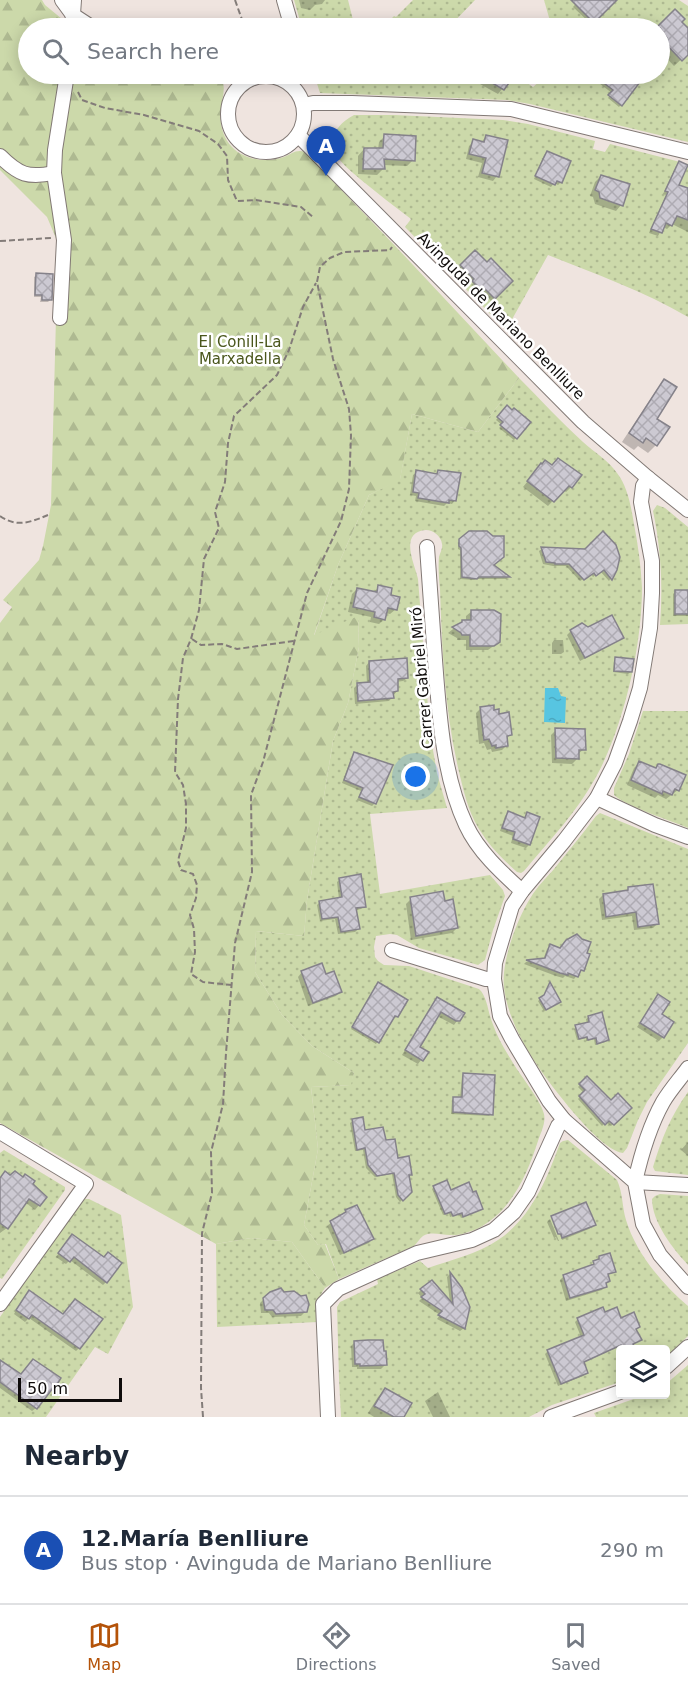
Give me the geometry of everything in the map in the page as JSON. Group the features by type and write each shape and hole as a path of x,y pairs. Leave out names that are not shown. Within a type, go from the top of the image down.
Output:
{"street":[{"path":"62,0 71,18"},
{"path":"73,18 74,0"},
{"path":"284,0 289,18"},
{"path":"60,318 64,240 54,172 65,84"},
{"path":"236,84 228,109 229,122 234,134 242,144 253,150 266,152 279,150 290,144 303,126 304,105 299,93 291,84"},
{"path":"304,105 352,103 511,109 688,152"},
{"name":"Avinguda de Mariano Benlliure","path":"298,135 583,422 688,510"},
{"path":"0,156 12,169 35,176 54,172"},
{"path":"648,478 643,486 641,502 652,561 652,593 646,656 640,688 630,721 615,763 597,798 522,891 513,906 495,963 494,979 500,1016 533,1075 564,1120 635,1182 688,1185"},
{"name":"Carrer Gabriel Miró","path":"427,547 438,706 455,798 466,826 479,847 522,891"},
{"path":"597,798 655,825 688,837"},
{"path":"392,950 486,979 494,979"},
{"path":"688,1068 654,1120 642,1153 635,1182 643,1224 660,1255 688,1287"},
{"path":"328,1417 323,1304 338,1289 417,1253 472,1240 494,1230 514,1212 528,1192 558,1126 564,1120"},
{"path":"0,1304 86,1184 1,1135"},
{"path":"670,1363 688,1347"},
{"path":"551,1417 616,1394"}],"path":[{"path":"235,0 241,18"},
{"path":"74,84 82,100 105,108 144,115 199,131 218,144 227,156 228,180 237,201 256,200 302,207 313,217"},
{"path":"0,241 51,238"},
{"path":"232,985 203,982 191,974 195,952 194,929 190,915 196,898 197,885 193,874 181,870 178,861 186,828 186,804 183,784 176,772 175,754 183,658 199,610 204,559 219,528 215,512 225,482 228,443 234,416 277,375 289,350 303,307 317,282 320,267 330,258 344,252 390,250 401,238"},
{"path":"203,1417 201,1388 202,1233 212,1193 212,1152 223,1104 236,943 252,872 251,795 263,762 307,593 341,521 349,489 351,435 349,409 333,360 317,282"},
{"path":"0,516 8,521 23,523 48,515"},
{"path":"191,639 201,645 222,644 237,649 294,641"}],"green space":[{"name":"El Conill-La Marxadella","path":"0,0 42,0 61,18 18,18 18,84 223,84 221,123 226,139 232,147 243,155 263,160 277,159 297,151 305,152 519,378 478,432 412,414 400,480 369,495 338,565 314,635 358,616 359,647 348,703 333,741 307,900 304,936 256,931 255,972 282,1015 312,1046 354,1073 351,1085 311,1087 318,1149 304,1225 318,1245 325,1244 339,1279 325,1288 292,1242 251,1238 216,1244 0,1123 0,623 12,607 3,600 39,560 51,505 58,243 47,217 0,170"},
{"path":"294,0 348,0 352,18 299,18"},
{"path":"413,0 475,0 458,18 392,18 396,17"},
{"path":"544,0 679,0 688,6 688,142 507,100 320,93 317,84 529,84 533,87 536,84 670,84 670,18 549,18"},
{"path":"354,115 503,120 595,141 593,149 605,152 610,144 688,164 688,317 637,291 548,255 506,330 405,227 411,219 360,179 337,156 333,144 335,132 343,122"},
{"path":"519,378 587,446 610,464 621,479 626,491 637,540 642,588 639,635 630,685 615,734 596,777 562,826 524,871 517,872 499,855 478,828 466,799 455,753 445,683 439,569 442,544 434,532 426,530 417,532 410,543 410,550 418,579 430,733 437,773 447,808 370,814 380,894 490,875 503,890 505,896 485,960 478,965 419,948 397,935 376,936 374,947 375,957 384,965 409,966 479,989 482,992 501,1043 542,1109 544,1124 523,1179 508,1203 489,1222 477,1229 460,1234 426,1235 414,1246 339,1279 326,1244 318,1245 304,1225 318,1149 311,1087 350,1085 354,1073 312,1046 282,1015 255,972 256,931 304,936 307,900 333,741 348,703 359,647 358,617 314,636 338,565 369,495 400,479 412,414 478,432"},
{"path":"657,505 665,508 688,527 688,624 660,625 661,568 653,511"},
{"path":"643,711 688,711 688,828 638,809 614,795 614,788 629,754"},
{"path":"600,813 688,849 688,1043 647,1102 623,1153 615,1151 589,1129 565,1103 542,1072 511,1017 504,988 508,953 516,928 533,893"},
{"path":"688,1092 688,1175 655,1171 653,1167 663,1137"},
{"path":"568,1140 617,1180 626,1220 636,1244 660,1278 688,1306 688,1336 670,1354 670,1345 616,1345 616,1383 552,1405 529,1417 341,1417 337,1307 340,1302 378,1284 377,1279 420,1261 428,1268 473,1253 498,1240 520,1221 529,1209 563,1141"},
{"path":"4,1150 65,1187 65,1190 2,1279 0,1278 0,1153"},
{"path":"660,1194 688,1196 688,1265 659,1226 652,1199"},
{"path":"85,1199 121,1215 133,1307 108,1354 95,1347 46,1417 0,1417 0,1317"},
{"path":"251,1238 292,1242 325,1288 318,1304 317,1322 217,1327 216,1244"},
{"path":"688,1365 688,1417 596,1417 594,1413 634,1399 670,1399 670,1381"}],"water":[{"path":"545,688 558,688 561,696 566,697 565,723 544,722"}],"building":[{"path":"571,0 617,0 599,18 589,18"},
{"path":"675,9 685,19 682,22 688,28 688,55 682,61 670,48 670,18 666,18"},
{"path":"494,84 508,84 504,90"},
{"path":"605,84 638,84 622,106 608,95 613,90"},
{"path":"384,134 416,136 415,161 384,159 385,169 363,169 364,148 383,148"},
{"path":"486,135 508,140 499,177 482,173 486,158 469,154 473,139 484,142"},
{"path":"547,151 571,161 562,183 557,181 555,185 535,176"},
{"path":"679,161 688,165 679,185 688,188 688,220 677,216 672,226 666,223 662,233 651,229"},
{"path":"601,175 630,184 623,206 600,198 599,192 595,190"},
{"path":"475,250 487,262 491,258 513,281 495,299 484,288 482,291 460,265"},
{"path":"36,273 53,274 52,300 42,300 42,295 35,295"},
{"path":"664,379 677,387 657,419 670,427 657,446 646,438 643,443 629,433"},
{"path":"507,405 531,422 517,439 500,425 503,422 497,417"},
{"path":"558,458 582,475 572,488 569,486 554,502 527,481 545,460 552,465"},
{"path":"416,470 437,474 438,470 461,473 456,501 449,500 449,503 418,498 419,493 413,492"},
{"path":"469,531 487,531 493,536 504,536 504,557 494,565 510,577 479,577 477,579 462,577 459,539"},
{"path":"603,531 616,545 620,557 612,580 604,570 584,580 569,564 546,562 541,547 585,549"},
{"path":"378,585 392,588 391,595 400,597 397,610 388,608 385,620 374,617 375,612 353,607 357,588 377,592"},
{"path":"675,590 688,590 688,614 675,614"},
{"path":"471,610 494,610 501,614 500,642 494,646 470,646 470,635 462,635 452,627 462,620 471,620"},
{"path":"612,615 624,638 585,658 570,630 582,623 588,627"},
{"path":"615,657 634,659 632,672 614,671"},
{"path":"407,658 408,678 398,679 398,691 393,692 394,698 358,701 357,683 370,682 369,661"},
{"path":"494,705 494,710 499,709 499,714 509,712 512,735 507,736 508,746 496,748 496,745 492,746 489,739 484,740 480,707"},
{"path":"555,728 585,729 586,750 579,750 579,759 556,758"},
{"path":"354,752 393,765 376,804 359,797 363,788 344,780"},
{"path":"639,761 656,768 660,764 686,775 679,791 675,789 672,795 663,791 662,794 631,780"},
{"path":"508,811 525,818 527,812 540,817 530,845 513,839 515,832 502,828"},
{"path":"361,874 366,907 356,908 360,929 341,932 338,917 322,919 319,901 342,897 339,878"},
{"path":"653,884 659,924 638,927 636,912 606,917 603,894 628,890 628,887"},
{"path":"443,891 445,901 453,899 458,928 416,936 410,897"},
{"path":"577,934 582,939 591,942 587,953 590,954 584,971 581,970 578,977 526,960 545,958 550,944 560,948 566,940"},
{"path":"322,963 326,974 334,971 342,992 313,1003 301,971"},
{"path":"378,982 408,1000 398,1017 395,1016 379,1043 352,1027"},
{"path":"550,982 561,1002 546,1010 539,998 544,995"},
{"path":"658,994 670,1002 662,1014 674,1022 664,1038 640,1023"},
{"path":"437,997 465,1013 460,1021 456,1021 441,1012 420,1047 429,1052 423,1061 405,1050"},
{"path":"602,1012 609,1040 597,1044 596,1038 579,1039 575,1025 589,1022 588,1016"},
{"path":"463,1073 495,1075 493,1115 453,1112 453,1097 462,1097"},
{"path":"587,1076 611,1100 618,1093 632,1108 614,1125 609,1121 605,1125 579,1096 585,1090 579,1084"},
{"path":"363,1117 365,1130 383,1127 386,1140 395,1139 398,1158 409,1156 412,1192 403,1201 398,1195 394,1173 377,1176 368,1165 365,1148 357,1150 352,1119"},
{"path":"5,1171 10,1175 15,1171 23,1177 25,1174 35,1181 33,1184 47,1197 40,1206 29,1199 8,1229 0,1223 0,1178"},
{"path":"447,1180 451,1190 469,1182 473,1192 476,1191 483,1209 463,1217 462,1213 453,1216 451,1212 445,1214 433,1186"},
{"path":"586,1202 596,1225 562,1238 551,1216"},
{"path":"357,1205 374,1239 344,1253 330,1221 346,1212 345,1210"},
{"path":"72,1234 104,1257 108,1252 122,1263 107,1283 74,1257 70,1262 58,1253"},
{"path":"610,1253 616,1272 608,1274 610,1281 606,1283 607,1287 570,1298 563,1275 594,1264 593,1261 599,1259 599,1256"},
{"path":"450,1272 462,1288 470,1307 465,1329 438,1315 442,1311 421,1297 425,1294 420,1289 432,1280 453,1304"},
{"path":"281,1288 284,1292 294,1291 301,1296 306,1295 309,1304 307,1312 276,1314 273,1310 265,1310 263,1298 270,1292"},
{"path":"29,1290 63,1314 75,1299 103,1319 80,1349 32,1315 29,1319 16,1310"},
{"path":"603,1307 605,1312 617,1307 621,1318 634,1312 640,1327 636,1329 642,1340 634,1345 616,1345 616,1347 584,1362 588,1373 561,1384 547,1350 584,1335 577,1318"},
{"path":"383,1340 387,1365 360,1366 360,1364 355,1364 354,1341"},
{"path":"33,1359 61,1378 37,1409 0,1382 0,1360 21,1374"},
{"path":"385,1388 412,1403 404,1417 394,1417 374,1406"}],"place":[{"name":"12.María Benlliure","path":"326,176"}]}
